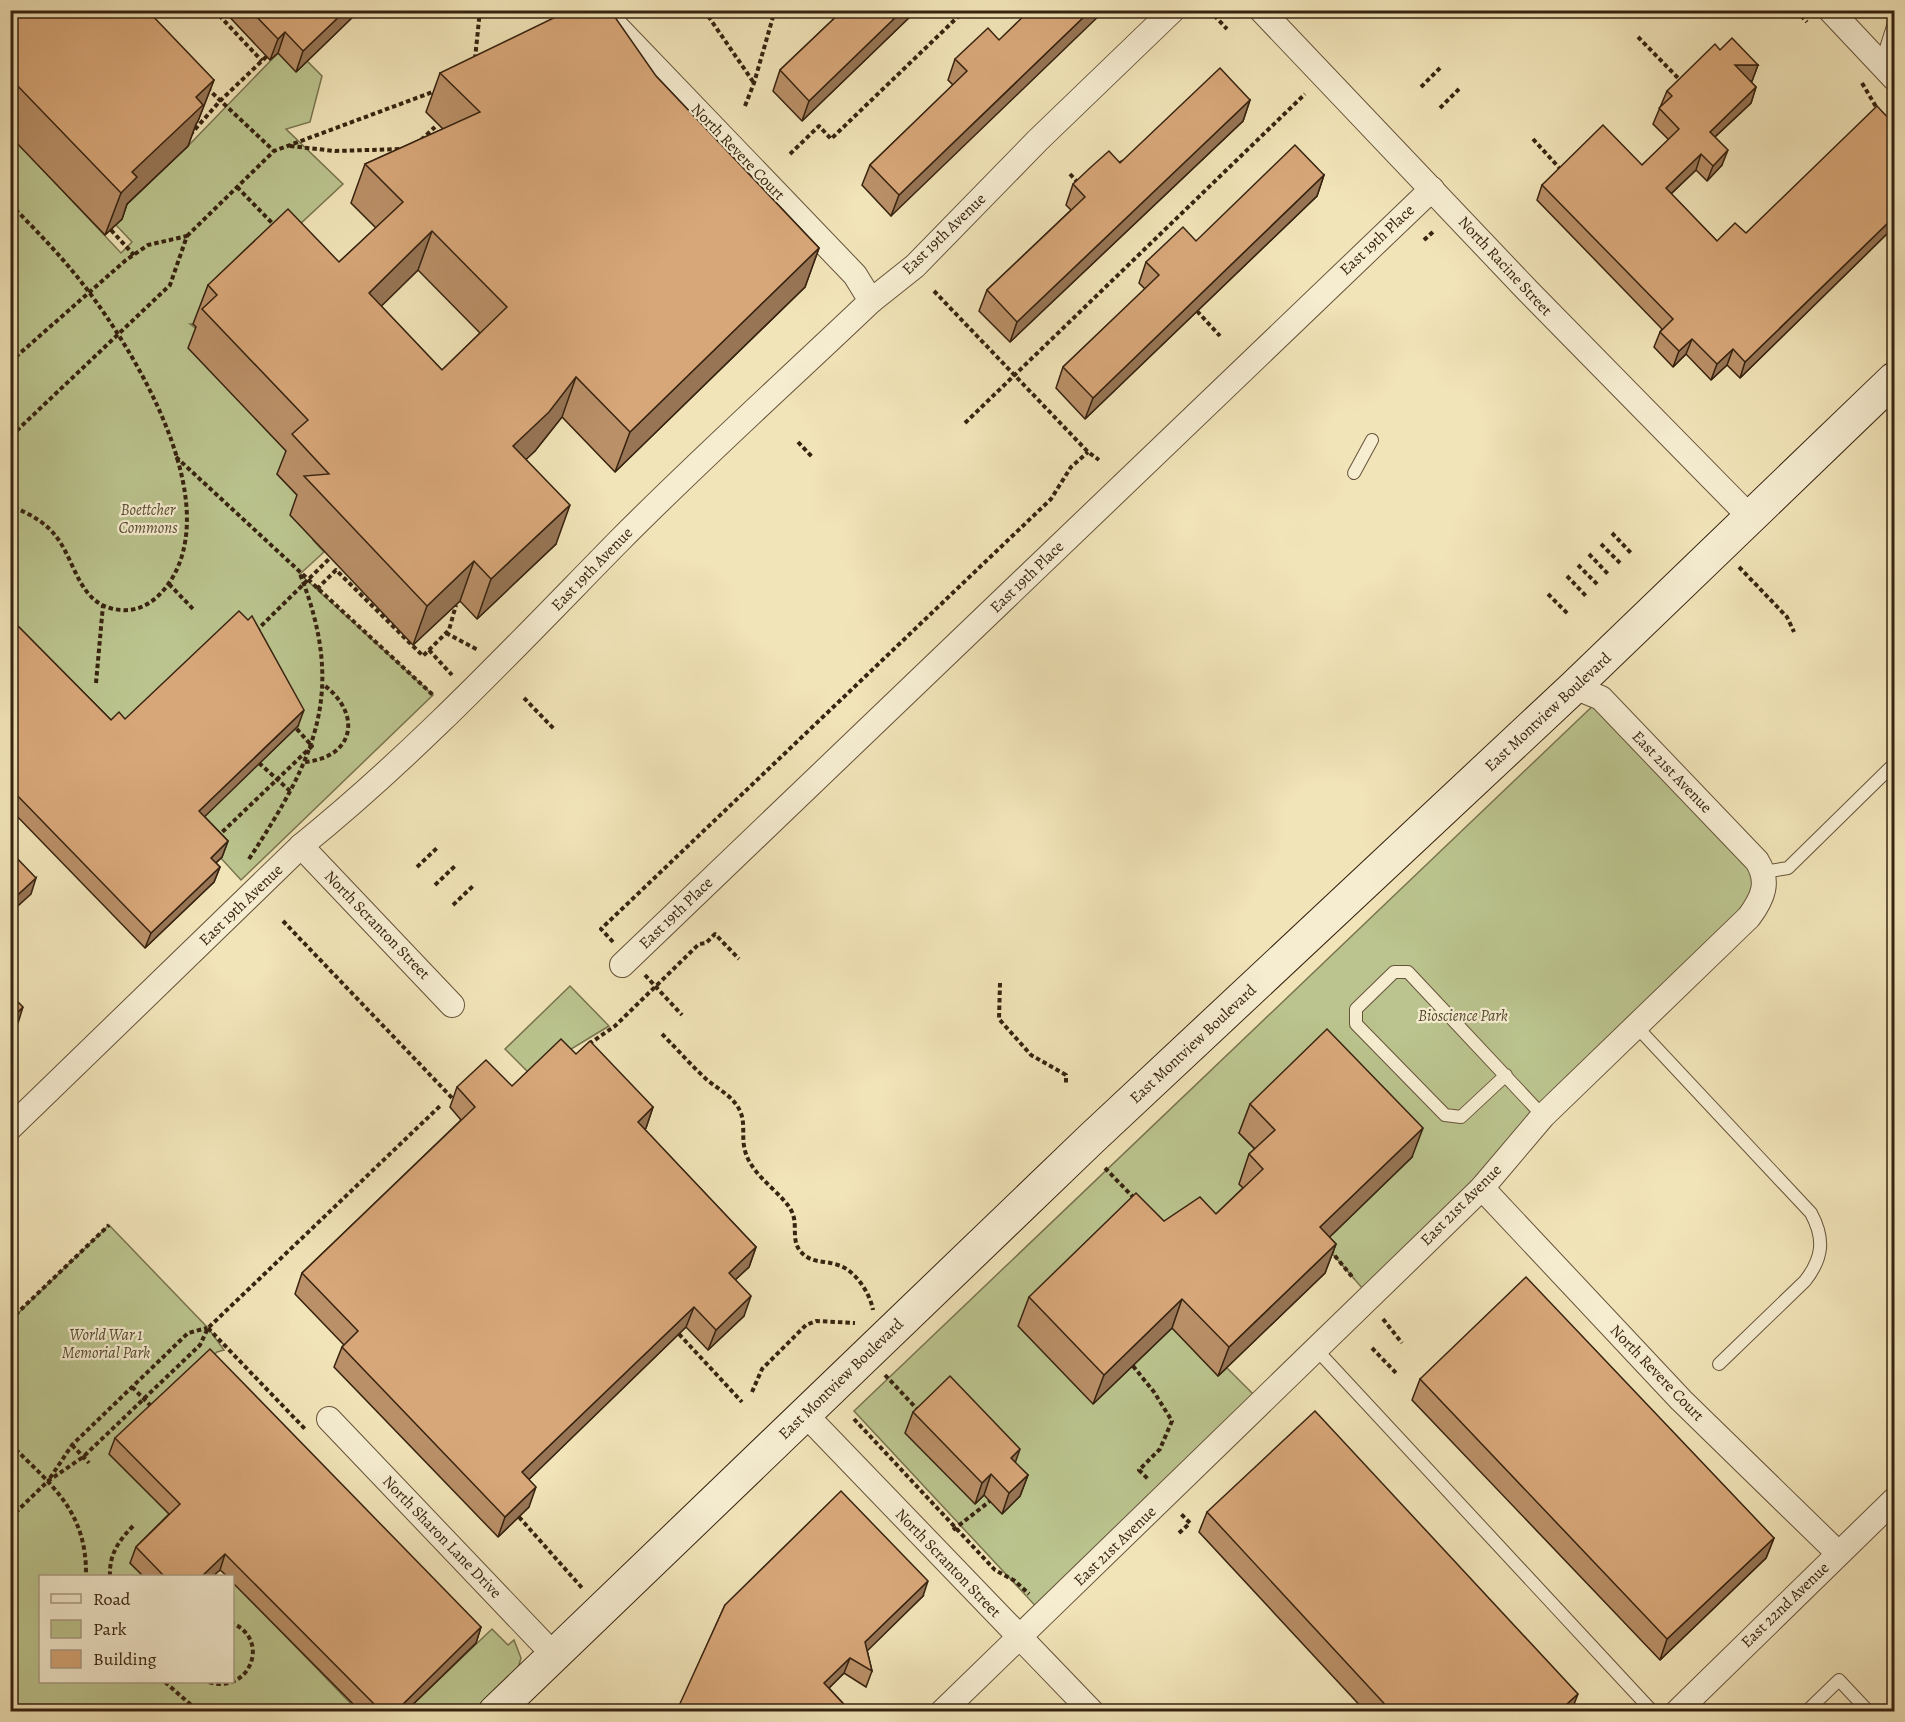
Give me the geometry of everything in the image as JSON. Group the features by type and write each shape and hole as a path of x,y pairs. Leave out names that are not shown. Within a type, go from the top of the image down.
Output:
{"street":[{"name":"North Revere Court","path":"596,10 616,26 855,274 871,301"},
{"name":"East 19th Avenue","path":"10,1128 301,846 342,813 495,668 620,540 871,301 915,266 1038,140 1173,10"},
{"name":"North Racine Street","path":"1261,10 1528,291 1751,518"},
{"path":"1830,10 1888,71"},
{"name":"East 19th Place","path":"622,965 1432,189"},
{"name":"East Montview Boulevard","path":"495,1712 804,1413 1100,1131 1574,687 1894,379"},
{"name":"East 21st Avenue","path":"942,1712 1166,1498 1315,1348 1482,1188 1543,1116 1749,917 1764,895 1764,872 1757,861 1601,698 1574,687"},
{"name":"North Scranton Street","path":"301,846 452,1005"},
{"name":"North Revere Court","path":"1482,1188 1681,1400 1838,1553"},
{"name":"North Scranton Street","path":"804,1413 1092,1712"},
{"name":"North Sharon Lane Drive","path":"329,1419 554,1655"},
{"name":"East 22nd Avenue","path":"1677,1712 1894,1500"}],"lane":[{"path":"1888,71 1894,23"},
{"path":"1354,473 1372,440"},
{"path":"1764,872 1788,868 1894,764"},
{"path":"1506,1075 1461,1117 1445,1115 1356,1024 1356,1009 1394,972 1408,972 1506,1075 1543,1116"},
{"path":"1635,1025 1811,1213 1819,1228 1822,1242 1815,1268 1805,1281 1719,1364"},
{"path":"1315,1348 1653,1712"},
{"path":"1806,1712 1839,1680 1869,1712"}],"path":[{"path":"214,10 262,61"},
{"path":"474,66 480,10"},
{"path":"704,10 754,83"},
{"path":"745,106 775,10"},
{"path":"790,154 819,126 831,139 965,10"},
{"path":"1209,10 1227,29"},
{"path":"1638,37 1684,84"},
{"path":"184,143 220,101 267,56"},
{"path":"1421,87 1440,68"},
{"path":"204,85 274,152"},
{"path":"10,437 170,285 187,236 274,152 441,89"},
{"path":"1440,108 1459,89"},
{"path":"965,423 1297,102"},
{"path":"419,142 435,127"},
{"path":"1533,139 1564,174"},
{"path":"289,146 335,151 411,149"},
{"path":"1070,174 1083,188"},
{"path":"237,187 278,229"},
{"path":"10,204 58,253 88,291 118,334 152,395 176,456 185,504 186,533 180,559 169,584 154,600 138,608 120,610 103,605 90,596 76,578 56,536 34,517 10,506"},
{"path":"1424,240 1441,225"},
{"path":"111,230 134,255"},
{"path":"10,362 88,291 148,245 187,236"},
{"path":"934,291 1088,452 1099,460"},
{"path":"1197,311 1220,336"},
{"path":"798,442 813,458"},
{"path":"600,929 1051,499 1071,467 1088,452"},
{"path":"176,456 266,538 300,574 433,695"},
{"path":"1612,533 1631,553"},
{"path":"1601,544 1620,564"},
{"path":"1589,554 1609,574"},
{"path":"255,631 330,558"},
{"path":"1578,565 1598,585"},
{"path":"1739,566 1787,617 1794,632"},
{"path":"317,589 336,570 423,656 448,632 456,605"},
{"path":"248,861 305,762 320,716 323,684 315,618 300,574"},
{"path":"1567,576 1586,596"},
{"path":"169,584 193,609"},
{"path":"1548,594 1568,614"},
{"path":"96,683 103,605"},
{"path":"448,632 478,651"},
{"path":"429,650 453,676"},
{"path":"305,762 319,760 332,754 347,735 349,726 346,709 323,684"},
{"path":"524,698 554,729"},
{"path":"296,728 312,746"},
{"path":"210,843 312,746"},
{"path":"259,763 290,791"},
{"path":"417,867 438,848"},
{"path":"435,885 455,866"},
{"path":"453,904 473,886"},
{"path":"283,921 461,1107"},
{"path":"584,1048 615,1026 699,944 706,943 715,934 739,959"},
{"path":"1000,983 999,1018 1031,1055 1066,1075 1066,1084"},
{"path":"662,1034 740,1110 742,1145 755,1172 792,1213 794,1239 799,1250 814,1261 837,1264 853,1274 871,1300 873,1310 868,1314"},
{"path":"10,1518 48,1482 83,1457 144,1399 200,1345 208,1328 440,1106"},
{"path":"1105,1168 1138,1202"},
{"path":"10,1320 109,1226"},
{"path":"752,1392 762,1369 807,1325 816,1322 854,1323 864,1320"},
{"path":"48,1482 72,1445 188,1333 208,1328"},
{"path":"1390,1331 1402,1343"},
{"path":"679,1334 742,1402"},
{"path":"1372,1348 1397,1374"},
{"path":"866,1355 923,1415"},
{"path":"1132,1366 1154,1392 1172,1421 1160,1449 1139,1470 1190,1523 1179,1533"},
{"path":"132,1387 155,1410"},
{"path":"854,1419 995,1570 1021,1587 1043,1614"},
{"path":"10,1444 70,1508 80,1527 86,1547 86,1575"},
{"path":"72,1445 89,1462"},
{"path":"955,1528 990,1501"},
{"path":"519,1517 569,1570"},
{"path":"110,1575 109,1563 113,1550 135,1524"},
{"path":"234,1624 244,1630 250,1639 254,1653 252,1664 242,1677 234,1681"},
{"path":"166,1683 199,1712"},
{"path":"215,1683 231,1683"}],"green space":[{"name":"Boettcher Commons","path":"278,53 307,61 322,76 310,122 286,129 343,184 193,324 190,324 203,334 293,459 277,474 327,527 313,540 324,552 300,574 433,695 241,880 163,795 128,743 11,633 11,136 121,253 132,242 116,225 117,214 188,146"},
{"name":"Bioscience Park","path":"1601,698 1766,884 1369,1296 1311,1229 1333,1234 1412,1157 1239,1133 1264,1159 1252,1198 1172,1328 1218,1376 1227,1368 1262,1403 1043,1614 854,1411"},
{"path":"570,986 609,1026 530,1074 505,1049"},
{"name":"World War 1 Memorial Park","path":"109,1225 208,1328 224,1350 217,1352 110,1453 177,1521 130,1563 142,1575 39,1575 39,1683 234,1683 234,1583 358,1711 11,1712 11,1320"},
{"path":"492,1629 508,1645 514,1640 521,1658 518,1668 474,1711 405,1712"}],"building":[{"path":"10,10 147,10 214,80 196,97 203,105 132,172 137,177 121,193 10,78"},
{"path":"250,10 346,10 303,51 285,32 278,39"},
{"path":"570,10 610,10 656,76 819,248 630,432 576,377 549,412 513,446 570,505 491,579 474,561 427,606 304,476 329,474 292,434 308,420 202,309 217,295 208,285 288,209 339,262 403,202 365,164 480,112 440,73","holes":["432,231 507,307 442,370 369,293"]},
{"path":"843,10 903,10 809,101 780,70"},
{"path":"1030,10 1091,10 899,195 870,165 967,71 955,59 988,28 999,40"},
{"path":"1732,38 1758,65 1735,65 1756,87 1710,132 1728,150 1713,166 1701,154 1666,188 1717,241 1735,223 1746,233 1877,106 1894,124 1894,217 1745,362 1733,349 1717,364 1692,339 1679,351 1660,332 1673,319 1542,185 1603,125 1642,165 1679,129 1659,108 1672,96 1667,91 1715,44 1720,50"},
{"path":"1220,68 1250,100 1017,322 987,290 1085,197 1073,184 1109,151 1120,163"},
{"path":"1295,145 1324,175 1093,398 1063,367 1159,275 1146,262 1183,227 1196,241"},
{"path":"239,611 248,620 252,616 304,710 199,811 228,841 211,858 220,867 151,933 10,788 10,618 111,720 119,712 125,719"},
{"path":"10,851 36,878 10,902"},
{"path":"10,994 23,1007 10,1020"},
{"path":"1327,1029 1423,1128 1320,1227 1336,1244 1229,1347 1182,1299 1104,1375 1029,1297 1136,1193 1164,1221 1200,1197 1216,1214 1263,1169 1249,1154 1275,1130 1250,1104"},
{"path":"561,1039 576,1054 590,1041 653,1107 638,1122 756,1247 729,1273 751,1296 716,1330 694,1307 522,1472 536,1487 505,1517 342,1347 358,1331 302,1273 475,1107 457,1087 486,1060 512,1086"},
{"path":"1526,1277 1774,1538 1667,1639 1420,1379"},
{"path":"210,1349 481,1627 395,1712 382,1712 225,1554 203,1575 163,1575 136,1547 180,1504 115,1438"},
{"path":"950,1376 1020,1449 1011,1458 1028,1475 1009,1493 991,1474 982,1483 913,1412"},
{"path":"1315,1411 1578,1694 1558,1712 1392,1712 1207,1512"},
{"path":"841,1491 928,1581 865,1642 872,1671 850,1658 824,1683 851,1712 682,1712 678,1708 725,1605"}]}
